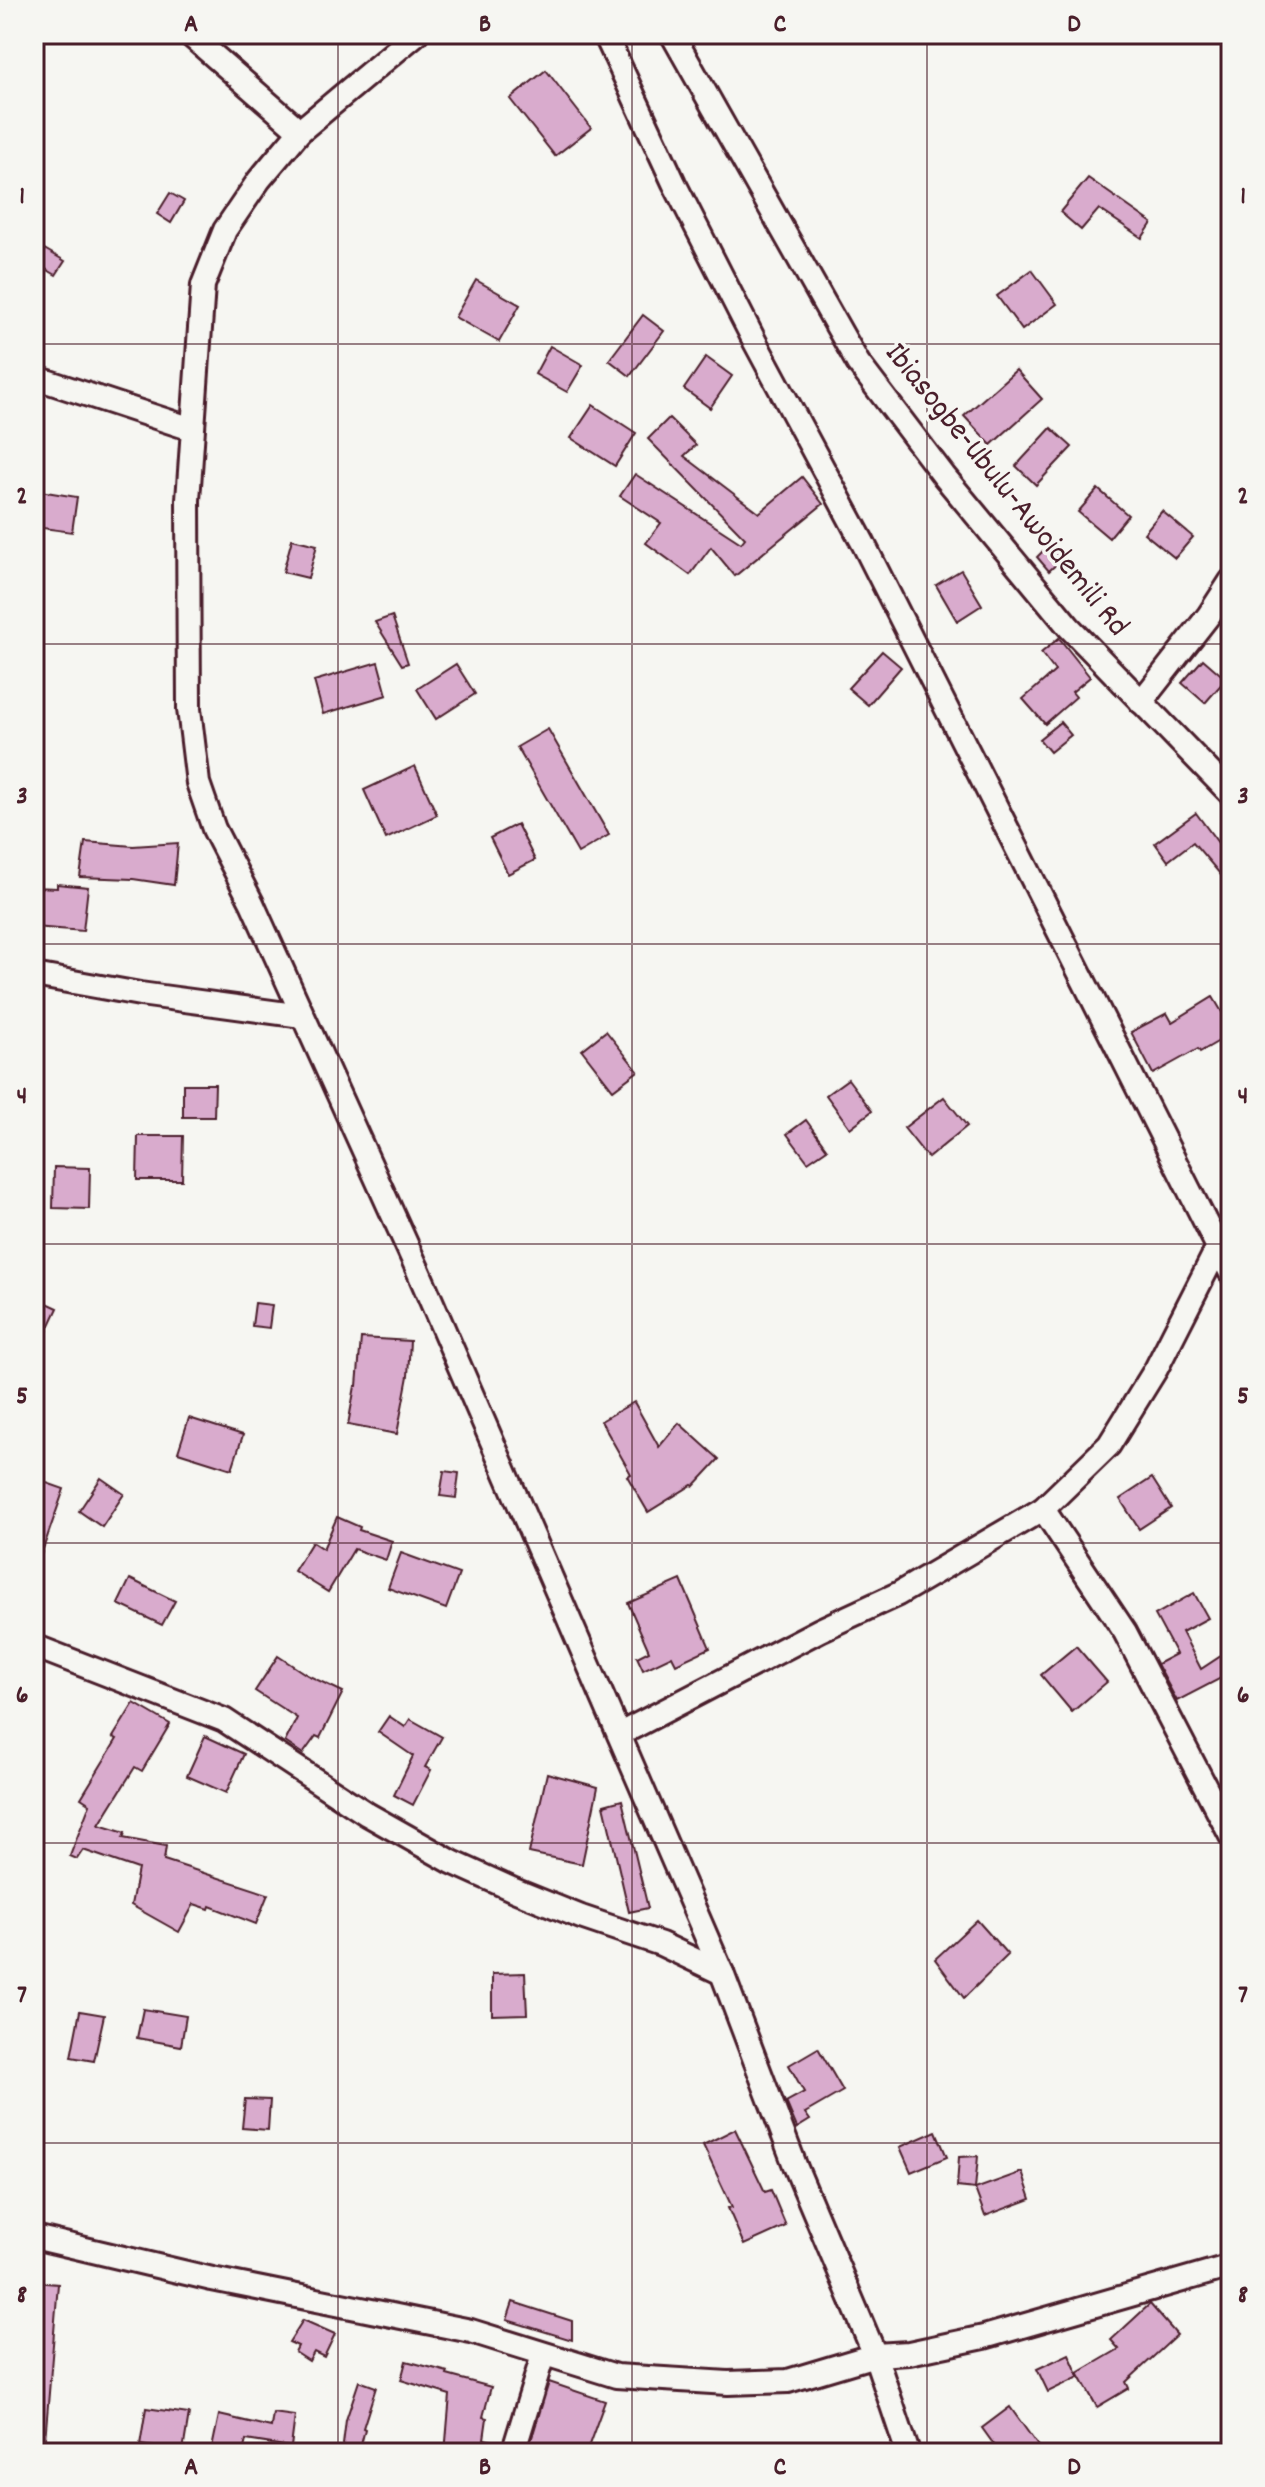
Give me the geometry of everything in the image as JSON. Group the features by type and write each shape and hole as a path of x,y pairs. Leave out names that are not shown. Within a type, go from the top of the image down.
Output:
{"street":[{"path":"189,34 300,131"},
{"path":"416,34 300,131 259,180 225,230 203,285 188,500 189,709 198,783 214,829 252,903 417,1268 722,1973 796,2168 875,2355 908,2453"},
{"path":"605,34 674,183 863,543 1231,1273"},
{"name":"Ibiasogbe-Ubulu-Awoidemili Rd","path":"672,34 858,363 944,476 1069,627 1231,794"},
{"path":"34,377 192,429"},
{"path":"1141,702 1209,615 1231,581"},
{"path":"34,975 140,994 302,1016"},
{"path":"620,1734 820,1630 898,1594 1043,1509 1109,1445 1156,1369 1218,1247"},
{"path":"1043,1509 1125,1632 1231,1836"},
{"path":"34,1646 224,1720 367,1814 452,1862 554,1906 661,1944 722,1973"},
{"path":"661,1944 674,1941 698,1920"},
{"path":"34,2237 212,2279 471,2331 616,2376 728,2383 788,2381 875,2355 909,2353 984,2337 1231,2266"},
{"path":"513,2453 543,2355"}],"building":[{"path":"546,70 591,128 555,156 510,99"},
{"path":"1088,178 1152,223 1142,238 1099,209 1081,230 1060,212"},
{"path":"170,193 184,201 171,223 157,214"},
{"path":"34,243 65,261 56,275 34,262"},
{"path":"1032,270 1057,304 1022,330 997,296"},
{"path":"476,280 520,305 499,342 455,317"},
{"path":"643,315 664,331 630,376 609,360"},
{"path":"550,346 583,365 567,392 535,374"},
{"path":"706,357 732,376 710,408 684,389"},
{"path":"1016,370 1042,399 991,445 964,416"},
{"path":"593,405 636,433 615,466 571,438"},
{"path":"669,418 696,445 684,456 759,513 802,477 823,504 735,576 711,547 690,575 646,543 661,523 620,496 635,474 741,543 745,538 648,439"},
{"path":"1051,428 1072,447 1036,485 1016,466"},
{"path":"1098,489 1128,515 1109,538 1078,512"},
{"path":"40,491 77,497 72,532 35,527"},
{"path":"1162,511 1193,537 1175,558 1144,533"},
{"path":"292,539 317,545 308,578 283,572"},
{"path":"1049,545 1062,559 1049,571 1037,557"},
{"path":"961,570 982,605 957,621 936,585"},
{"path":"392,616 408,663 402,665 375,622"},
{"path":"1059,638 1090,677 1072,692 1076,697 1045,724 1023,699 1055,671 1041,653"},
{"path":"882,651 901,667 868,705 848,688"},
{"path":"1203,659 1226,679 1205,703 1182,683"},
{"path":"378,662 387,695 323,714 314,681"},
{"path":"456,664 475,694 436,719 417,689"},
{"path":"1060,722 1071,735 1050,752 1039,739"},
{"path":"548,729 609,835 578,853 517,747"},
{"path":"415,766 437,815 386,839 364,790"},
{"path":"1196,813 1219,844 1224,840 1231,849 1231,887 1193,842 1168,861 1155,843"},
{"path":"517,824 535,860 508,874 490,838"},
{"path":"85,842 133,846 178,843 174,885 133,879 80,877"},
{"path":"57,884 88,887 83,931 34,927 34,887 57,888"},
{"path":"1213,997 1231,1027 1231,1034 1153,1074 1131,1032 1167,1013 1172,1022"},
{"path":"606,1031 638,1071 613,1090 582,1050"},
{"path":"848,1079 872,1111 850,1128 826,1095"},
{"path":"183,1084 215,1084 214,1117 183,1117"},
{"path":"944,1097 967,1126 928,1158 904,1128"},
{"path":"806,1120 827,1149 808,1162 787,1134"},
{"path":"138,1136 183,1136 182,1180 137,1180"},
{"path":"54,1167 90,1168 89,1209 53,1208"},
{"path":"34,1297 58,1308 34,1359"},
{"path":"255,1303 272,1305 269,1328 252,1326"},
{"path":"361,1338 410,1341 408,1376 397,1434 348,1425 357,1386"},
{"path":"634,1402 659,1447 679,1423 719,1459 694,1486 648,1512 601,1421"},
{"path":"189,1418 243,1435 232,1469 178,1452"},
{"path":"444,1471 459,1473 456,1498 440,1496"},
{"path":"101,1478 124,1494 102,1527 79,1511"},
{"path":"1152,1478 1171,1508 1139,1529 1120,1499"},
{"path":"41,1481 64,1489 36,1569 34,1500"},
{"path":"337,1517 360,1527 359,1530 392,1541 386,1560 354,1549 328,1592 294,1571 312,1542 323,1549"},
{"path":"401,1553 459,1574 446,1609 388,1588"},
{"path":"130,1579 175,1601 162,1625 118,1604"},
{"path":"681,1580 710,1648 676,1664 672,1656 643,1670 637,1657 649,1651 628,1603"},
{"path":"1194,1593 1208,1618 1182,1632 1201,1669 1224,1654 1231,1665 1231,1673 1177,1701 1157,1664 1176,1654 1155,1615"},
{"path":"1076,1646 1107,1682 1072,1712 1041,1675"},
{"path":"278,1656 307,1675 343,1692 320,1738 316,1736 303,1754 285,1742 297,1718 255,1691"},
{"path":"134,1703 170,1724 142,1771 135,1767 99,1825 125,1833 123,1838 166,1846 164,1860 268,1894 256,1924 210,1906 209,1909 194,1904 179,1932 131,1905 138,1869 83,1850 77,1859 70,1856 90,1804 81,1798 117,1739 113,1737"},
{"path":"389,1716 405,1727 410,1719 442,1737 425,1767 431,1770 413,1805 394,1795 413,1756 378,1732"},
{"path":"205,1736 244,1754 226,1793 187,1776"},
{"path":"547,1773 598,1787 582,1864 529,1853"},
{"path":"622,1800 648,1908 629,1912 604,1805"},
{"path":"977,1920 1008,1955 964,1998 935,1959"},
{"path":"525,1973 527,2014 492,2015 492,1974"},
{"path":"143,2009 186,2016 181,2046 137,2038"},
{"path":"80,2011 104,2015 94,2061 71,2057"},
{"path":"818,2048 843,2091 805,2113 810,2120 797,2128 786,2102 804,2092 789,2065"},
{"path":"245,2099 270,2100 268,2130 242,2128"},
{"path":"735,2129 765,2192 771,2190 786,2226 744,2245 728,2208 732,2207 703,2145"},
{"path":"936,2131 947,2157 911,2172 900,2147"},
{"path":"978,2156 975,2189 957,2187 959,2157"},
{"path":"1022,2172 1031,2199 985,2216 975,2189"},
{"path":"34,2282 58,2284 44,2453 34,2453"},
{"path":"513,2302 572,2321 572,2340 507,2320"},
{"path":"1150,2304 1177,2335 1126,2382 1129,2388 1097,2407 1078,2373 1119,2349 1111,2340"},
{"path":"303,2320 335,2334 324,2357 314,2352 309,2361 295,2352 298,2346 289,2342"},
{"path":"1069,2354 1079,2377 1048,2392 1037,2369"},
{"path":"406,2361 491,2387 483,2417 487,2418 484,2439 502,2443 499,2453 445,2453 450,2395 401,2380"},
{"path":"359,2381 376,2387 359,2453 342,2453 346,2420"},
{"path":"549,2382 605,2401 586,2453 557,2453 530,2444"},
{"path":"1010,2407 1043,2453 1000,2453 982,2428"},
{"path":"146,2408 189,2414 183,2451 140,2445"},
{"path":"273,2413 295,2416 291,2447 246,2440 243,2453 211,2453 219,2415 271,2427"}]}
